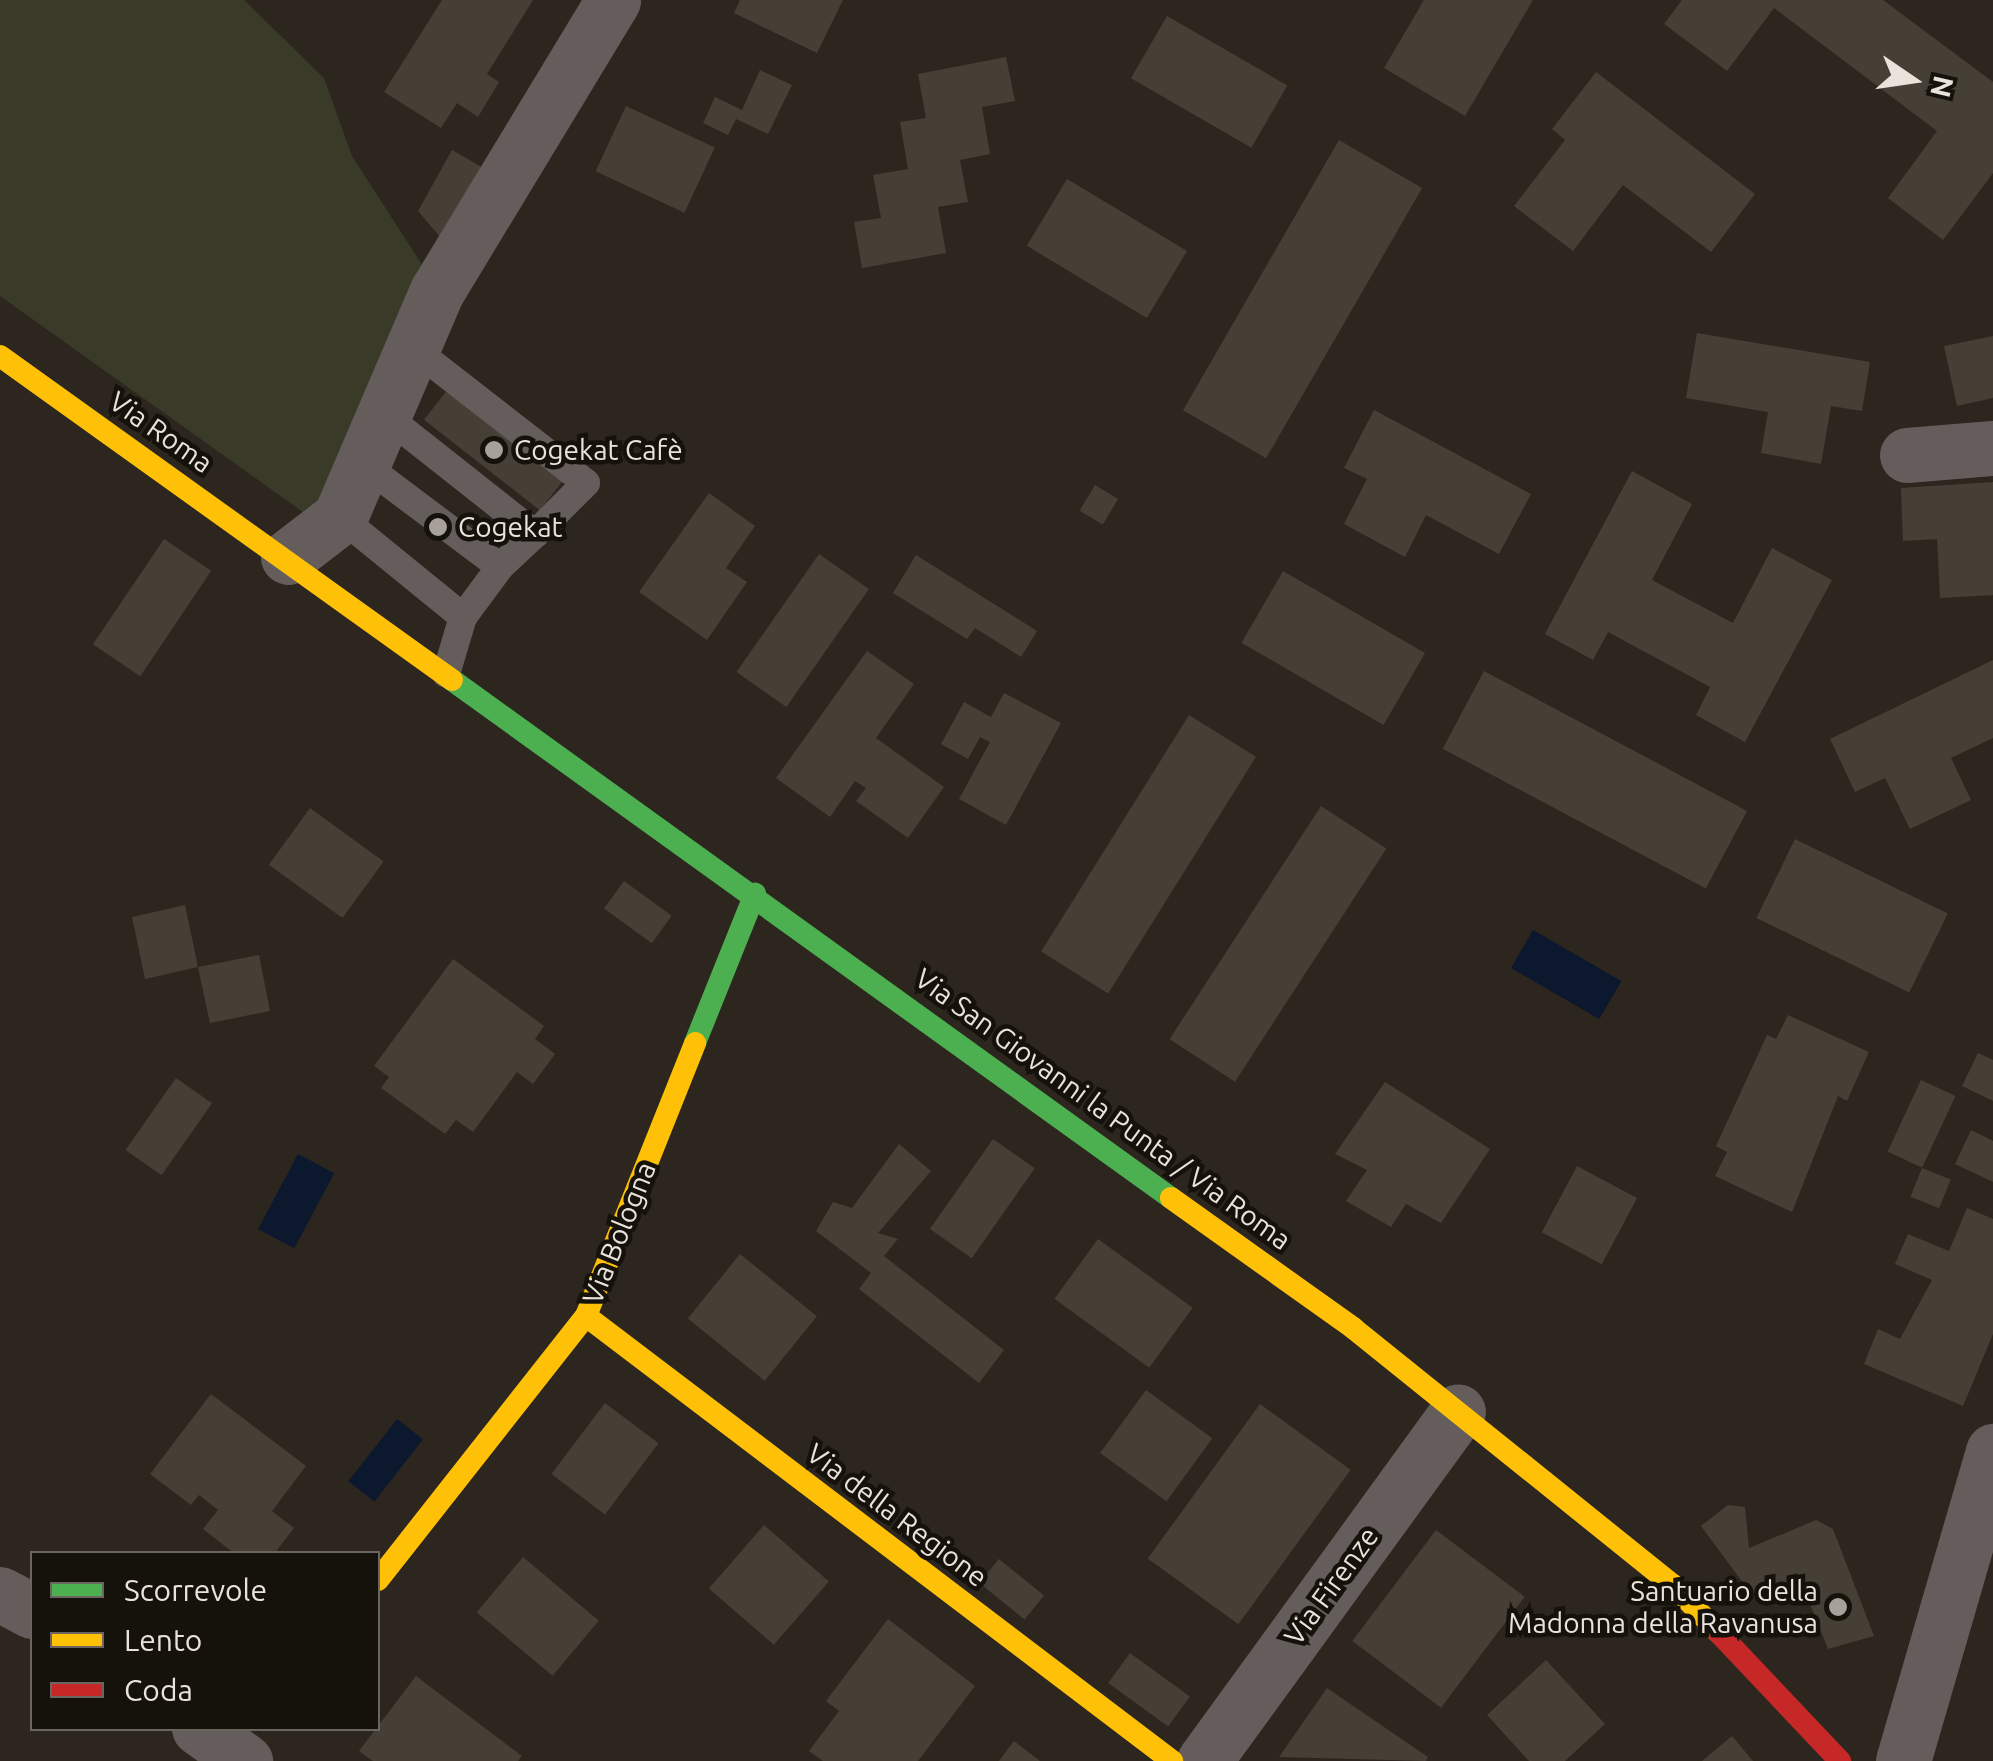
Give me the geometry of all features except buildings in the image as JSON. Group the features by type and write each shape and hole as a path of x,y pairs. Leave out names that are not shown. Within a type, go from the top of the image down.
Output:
{"main road":[{"name":"Via Roma","path":"0,356 288,557"},
{"name":"Via San Giovanni la Punta / Via Roma","path":"288,557 755,894 1458,1411 1673,1585 1840,1761"},
{"name":"Via Bologna","path":"380,1577 586,1316 755,894"},
{"name":"Via della Regione","path":"586,1316 1172,1761"}],"street":[{"path":"288,557 340,517 377,442 437,291 613,0"},
{"path":"1907,455 1993,448"},
{"name":"Via Firenze","path":"1204,1761 1458,1411"},
{"path":"1903,1761 1993,1451"},
{"path":"0,1594 30,1610"}],"lane":[{"path":"414,349 586,483 500,566 463,616 446,674"},
{"path":"377,442 536,534"},
{"path":"377,442 500,566"},
{"path":"340,517 463,616"}],"green space":[{"path":"0,0 244,0 324,78 352,156 430,277 345,479 303,512 0,296"}],"water":[{"path":"1533,930 1621,981 1599,1019 1511,968"},
{"path":"298,1154 334,1173 294,1248 258,1229"},
{"path":"397,1419 423,1439 374,1502 348,1481"}],"traffic: fast":[{"path":"452,680 1171,1198"},
{"path":"695,1043 755,894"}],"traffic: slow":[{"path":"0,356 452,680"},
{"path":"380,1577 586,1316 695,1043"},
{"path":"1171,1198 1353,1328 1673,1585 1718,1632"},
{"path":"586,1316 1172,1761"}],"traffic: jam":[{"path":"1718,1632 1840,1761"}],"place":[{"name":"Cogekat Cafè","path":"494,450"},
{"name":"Cogekat","path":"438,527"},
{"name":"Santuario della Madonna della Ravanusa","path":"1838,1607"}]}
